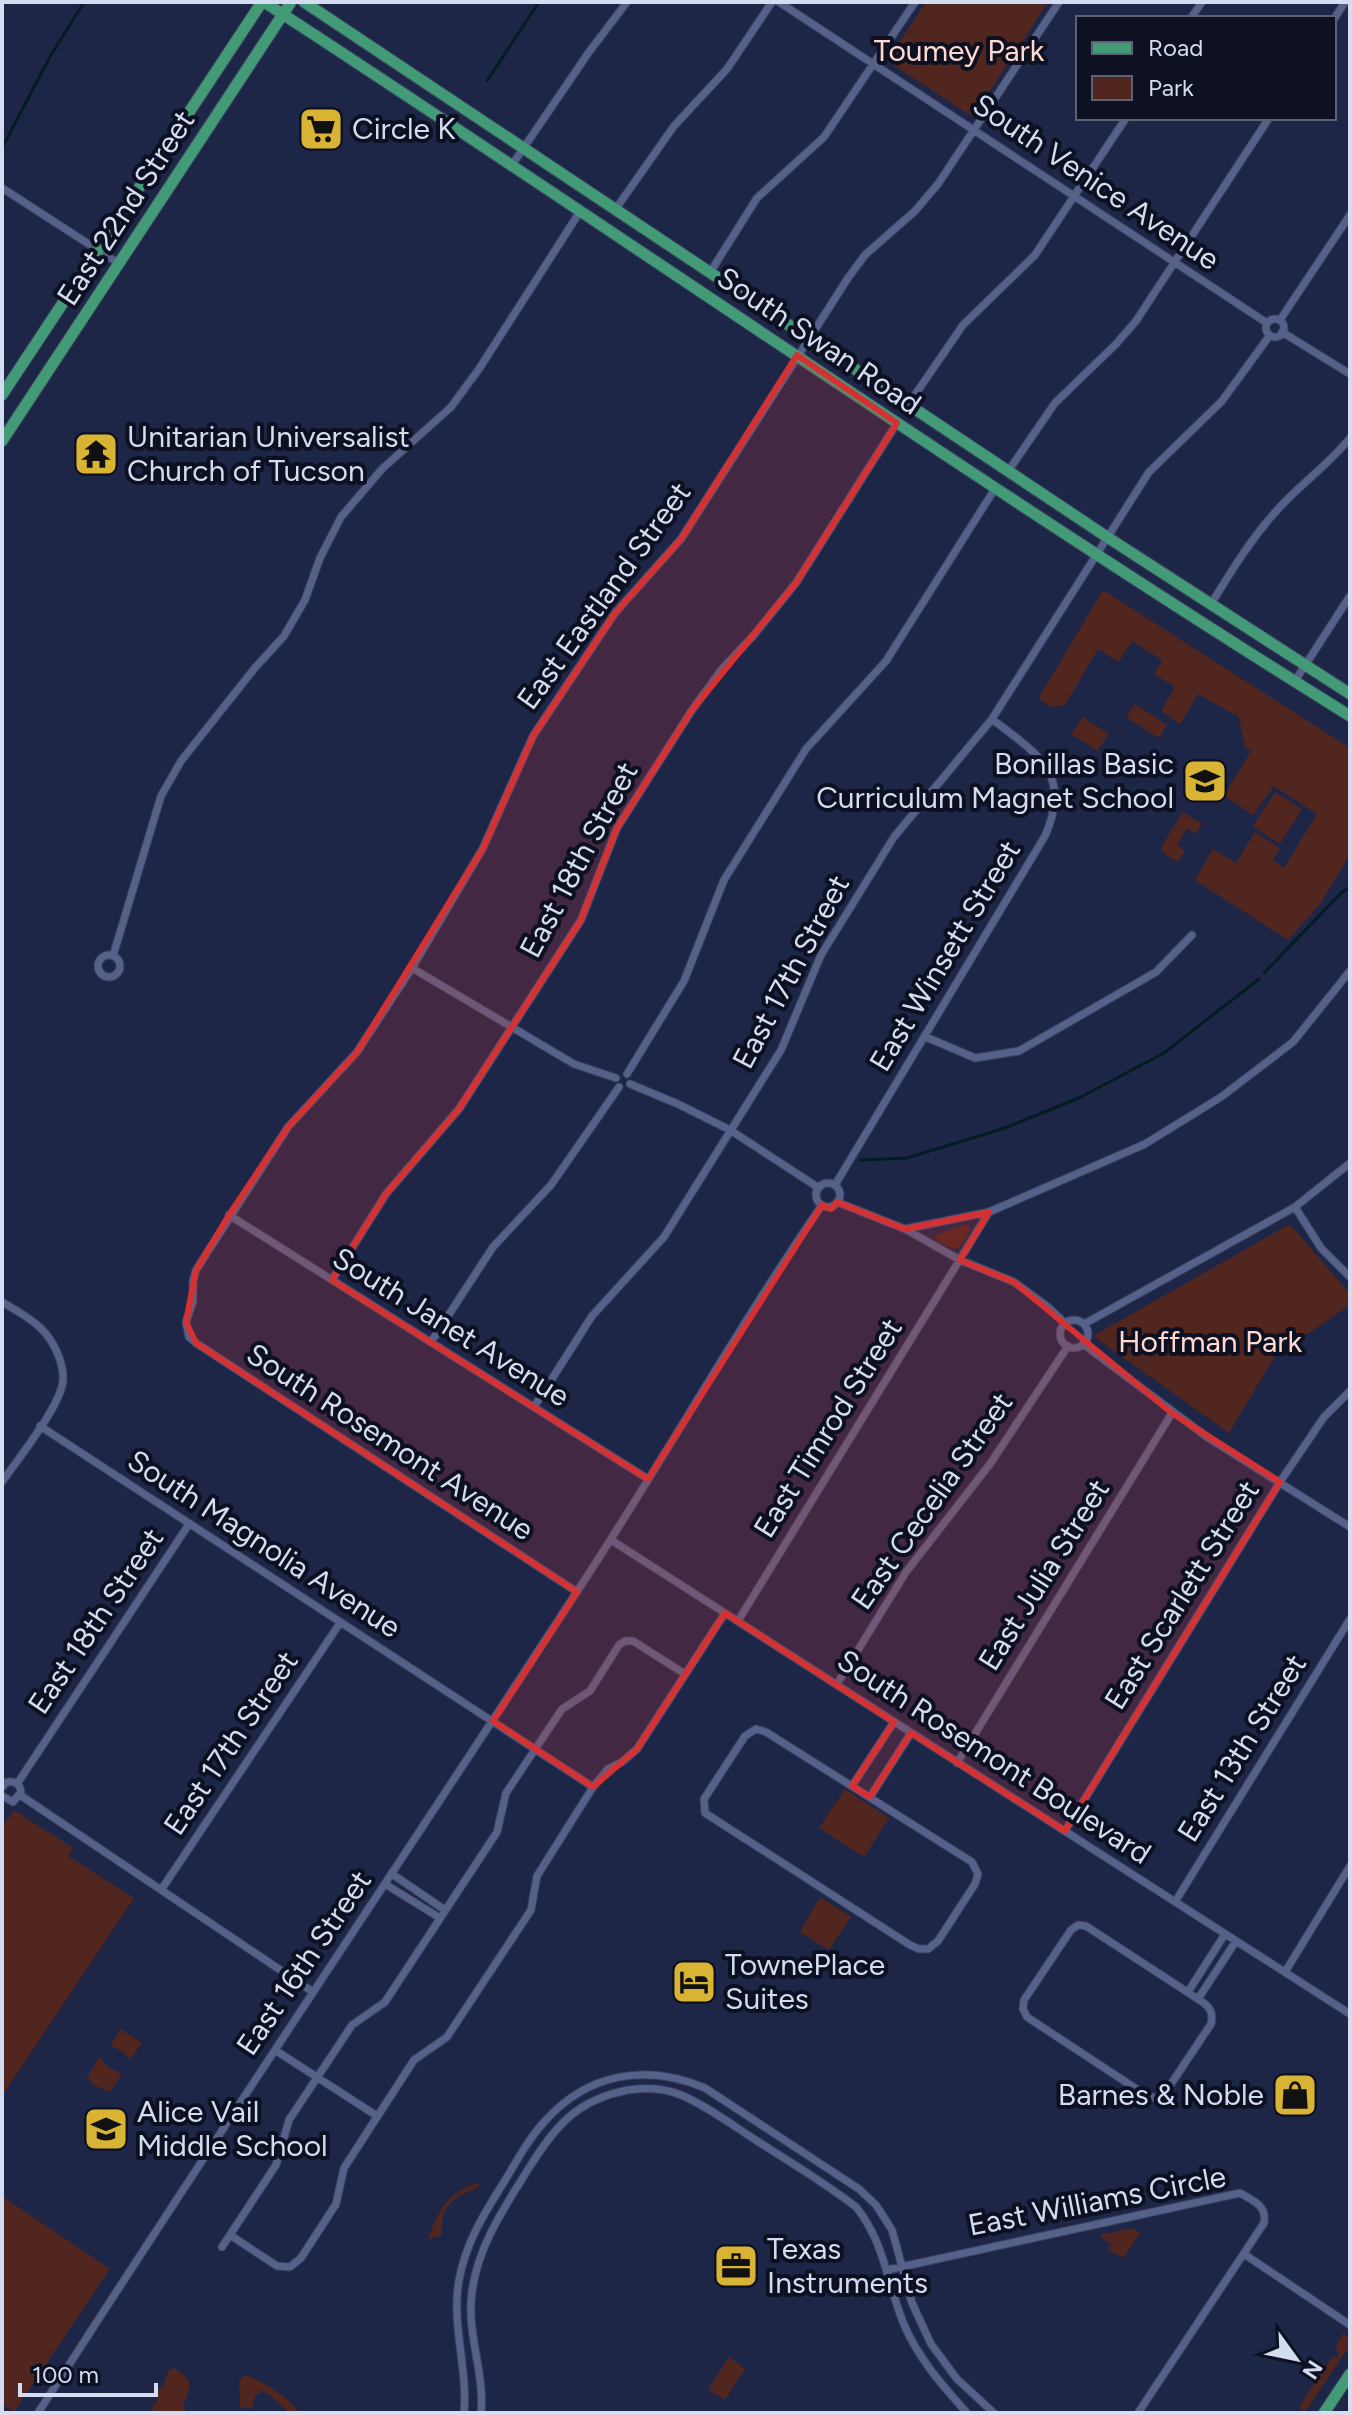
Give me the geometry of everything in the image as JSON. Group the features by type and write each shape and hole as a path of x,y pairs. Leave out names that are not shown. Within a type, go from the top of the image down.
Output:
{"main road":[{"name":"South Swan Road","path":"263,2 1195,619 1350,716"},
{"name":"East 22nd Street","path":"2,395 263,2"},
{"name":"East 22nd Street","path":"3,437 291,2"},
{"name":"South Swan Road","path":"304,2 1107,537 1350,694"},
{"path":"1324,2413 1350,2374"}],"street":[{"path":"512,165 580,64 627,2"},
{"path":"615,210 674,126 727,69 772,2"},
{"name":"South Venice Avenue","path":"779,2 1267,323"},
{"path":"711,271 757,198 824,137 915,2"},
{"name":"East Eastland Street","path":"186,1327 193,1301 196,1270 288,1127 357,1052 412,968 483,848 533,736 615,613 681,539 808,338 865,255 915,211 938,184 1059,2"},
{"path":"908,405 963,325 1035,255 1125,120"},
{"path":"1009,470 1055,403 1136,321 1268,120"},
{"path":"2,188 118,263"},
{"path":"113,956 161,796 181,761 284,636 305,600 320,558 341,517 382,469 451,407 479,369 581,210"},
{"path":"1280,320 1350,215"},
{"path":"1273,319 1280,320 1284,326 1282,332 1278,336 1270,335 1266,330 1267,323 1273,319"},
{"path":"1282,332 1350,374"},
{"name":"East 17th Street","path":"534,1407 592,1316 664,1237 781,1050 821,955 894,837 992,719 1149,472 1222,401 1270,335"},
{"name":"East 18th Street","path":"332,1280 386,1194 459,1109 581,920 617,828 692,710 722,669 796,583 897,423"},
{"path":"1211,604 1245,548 1270,518 1350,438"},
{"path":"627,1074 684,981 724,880 806,749 886,661 996,487"},
{"path":"1295,681 1350,596"},
{"name":"East Winsett Street","path":"835,1185 926,1037 1045,836 1053,817 1055,791 1051,773 1039,755 992,719"},
{"path":"926,1037 975,1058 1019,1051 1156,972 1192,935"},
{"path":"412,968 574,1064 616,1078"},
{"path":"905,1229 989,1212 1145,1144 1221,1097 1293,1042 1350,971"},
{"path":"616,1078 621,1073 631,1079 625,1088 619,1087"},
{"path":"616,1078 619,1087"},
{"path":"630,1084 730,1130 819,1188"},
{"path":"431,1342 493,1247 551,1185 619,1087"},
{"path":"1084,1324 1295,1207 1350,1163"},
{"path":"824,1184 835,1185 840,1192 837,1202 822,1205 817,1198 819,1188 824,1184"},
{"path":"837,1202 905,1229 960,1260 1014,1282 1065,1323"},
{"path":"611,1540 753,1309 822,1205"},
{"path":"1295,1207 1321,1248 1350,1277"},
{"name":"East Timrod Street","path":"738,1621 989,1212"},
{"name":"South Janet Avenue","path":"229,1215 648,1479"},
{"path":"2,1302 45,1333 56,1348 63,1381 40,1426 2,1482"},
{"path":"1075,1320 1084,1324 1088,1335 1083,1344 1073,1348 1060,1338 1065,1323 1075,1320"},
{"path":"175,1331 186,1327"},
{"name":"South Rosemont Avenue","path":"186,1327 189,1337 196,1343 577,1592"},
{"path":"1083,1344 1172,1413 1350,1527"},
{"name":"East Cecelia Street","path":"837,1684 906,1572 990,1464 1068,1346"},
{"name":"East Scarlett Street","path":"1065,1831 1280,1482 1324,1417 1350,1391"},
{"name":"East Julia Street","path":"957,1763 1172,1413"},
{"name":"South Magnolia Avenue","path":"40,1426 593,1787"},
{"name":"East 18th Street","path":"17,1784 189,1524"},
{"name":"South Rosemont Boulevard","path":"611,1540 1350,2014"},
{"name":"East 16th Street","path":"38,2413 611,1540"},
{"path":"230,2235 277,2266 290,2267 296,2263 336,2204 344,2168 414,2060 447,2037 531,1910 537,1876 593,1787 608,1769 637,1749 725,1613"},
{"name":"East 13th Street","path":"1175,1902 1350,1619"},
{"name":"East 17th Street","path":"161,1890 340,1623"},
{"path":"222,2247 276,2165 289,2120 352,2025 385,2002 497,1832 502,1801 562,1709 590,1691 619,1645 625,1641 633,1641 685,1674"},
{"path":"852,1786 894,1722"},
{"path":"755,1726 852,1786 972,1862 982,1873 938,1941 928,1949 910,1945 702,1810 708,1793 745,1736 755,1726"},
{"path":"870,1797 911,1733"},
{"path":"2,1785 10,1782 21,1789 13,1802 3,1801"},
{"path":"20,1795 313,1992"},
{"path":"1285,1972 1350,1866"},
{"path":"392,1874 445,1910"},
{"path":"385,1884 440,1918"},
{"path":"1078,1925 1086,1926 1198,1999 1209,2006 1213,2015 1211,2024 1165,2093 1156,2098 1147,2096 1027,2017 1023,2009 1024,2000 1071,1930 1078,1925"},
{"path":"1188,1992 1225,1934"},
{"path":"1198,1999 1236,1941"},
{"path":"928,1949 928,1959"},
{"path":"275,2050 377,2116"},
{"path":"464,2413 465,2375 456,2310 458,2283 469,2241 544,2122 571,2097 603,2082 637,2074 660,2074 705,2088 859,2189 885,2218 898,2246 912,2303 931,2344 957,2379 994,2413"},
{"path":"481,2413 482,2386 472,2331 471,2295 483,2247 547,2140 567,2118 599,2097 638,2088 656,2088 694,2101 856,2207 875,2233 910,2339 940,2383 967,2413"},
{"name":"East Williams Circle","path":"887,2270 1240,2193 1261,2206 1265,2212 1264,2223 1138,2413"},
{"path":"1244,2254 1350,2325"}],"highlighted area":[{"path":"797,355 897,423 796,583 692,710 617,828 581,920 459,1109 386,1194 332,1280 648,1479 822,1205 831,1209 837,1202 905,1229 989,1212 960,1260 1014,1282 1172,1413 1280,1482 1065,1831 911,1733 870,1797 852,1786 894,1722 725,1613 637,1749 593,1787 493,1721 577,1592 196,1343 186,1322 196,1270 229,1215 288,1127 357,1052 483,848 533,736 615,613 681,539"}],"green space":[{"name":"Toumey Park","path":"926,2 1048,2 973,117 887,61"},
{"path":"1103,590 1350,748 1350,854 1321,903 1288,940 1195,880 1213,849 1236,863 1255,832 1280,848 1273,860 1284,868 1317,814 1274,786 1253,815 1224,796 1251,751 1245,748 1239,717 1198,694 1180,724 1161,711 1175,687 1154,674 1162,660 1132,641 1119,662 1098,649 1065,705 1052,707 1038,699"},
{"path":"1135,704 1167,725 1159,738 1126,717"},
{"path":"1083,717 1109,734 1097,751 1071,734"},
{"path":"1275,792 1302,809 1280,844 1253,826"},
{"path":"1183,812 1202,824 1196,833 1187,829 1177,845 1185,851 1178,862 1161,851"},
{"path":"966,1224 971,1227 962,1244 954,1249 937,1241 939,1234"},
{"name":"Hoffman Park","path":"1290,1224 1350,1294 1350,1305 1275,1356 1229,1433 1093,1336"},
{"path":"845,1789 889,1818 864,1857 819,1828"},
{"path":"14,1810 73,1848 68,1856 134,1898 2,2096 2,1827"},
{"path":"820,1897 851,1917 829,1950 800,1932"},
{"path":"121,2029 142,2043 130,2060 122,2051 110,2046"},
{"path":"99,2057 108,2067 122,2074 110,2092 87,2078"},
{"path":"481,2182 478,2188 448,2206 443,2216 441,2236 428,2239 452,2196"},
{"path":"2,2196 110,2269 14,2412 2,2404"},
{"path":"1132,2228 1140,2233 1123,2258 1109,2250 1112,2244 1101,2238 1101,2235"},
{"path":"1343,2333 1350,2338 1350,2345 1305,2412 1299,2407 1333,2356 1337,2358 1336,2345"},
{"path":"729,2357 745,2369 725,2400 708,2390"},
{"path":"175,2368 189,2380 183,2405 187,2413 155,2413 152,2407 158,2400 157,2390 163,2386 169,2370"},
{"path":"244,2375 275,2390 298,2413 289,2413 263,2391 255,2396 252,2408 240,2408 239,2382"}],"waterway":[{"path":"2,148 51,55 84,2"},
{"path":"487,81 539,2"},
{"path":"1264,973 1350,887"},
{"path":"860,1160 907,1158 1002,1129 1079,1098 1164,1053 1259,979"}],"place":[{"name":"Circle K","path":"321,129"},
{"name":"Unitarian Universalist Church of Tucson","path":"96,454"},
{"name":"Bonillas Basic Curriculum Magnet School","path":"1205,781"},
{"name":"TownePlace Suites","path":"694,1982"},
{"name":"Barnes & Noble","path":"1295,2095"},
{"name":"Alice Vail Middle School","path":"106,2129"},
{"name":"Texas Instruments","path":"736,2266"}]}
